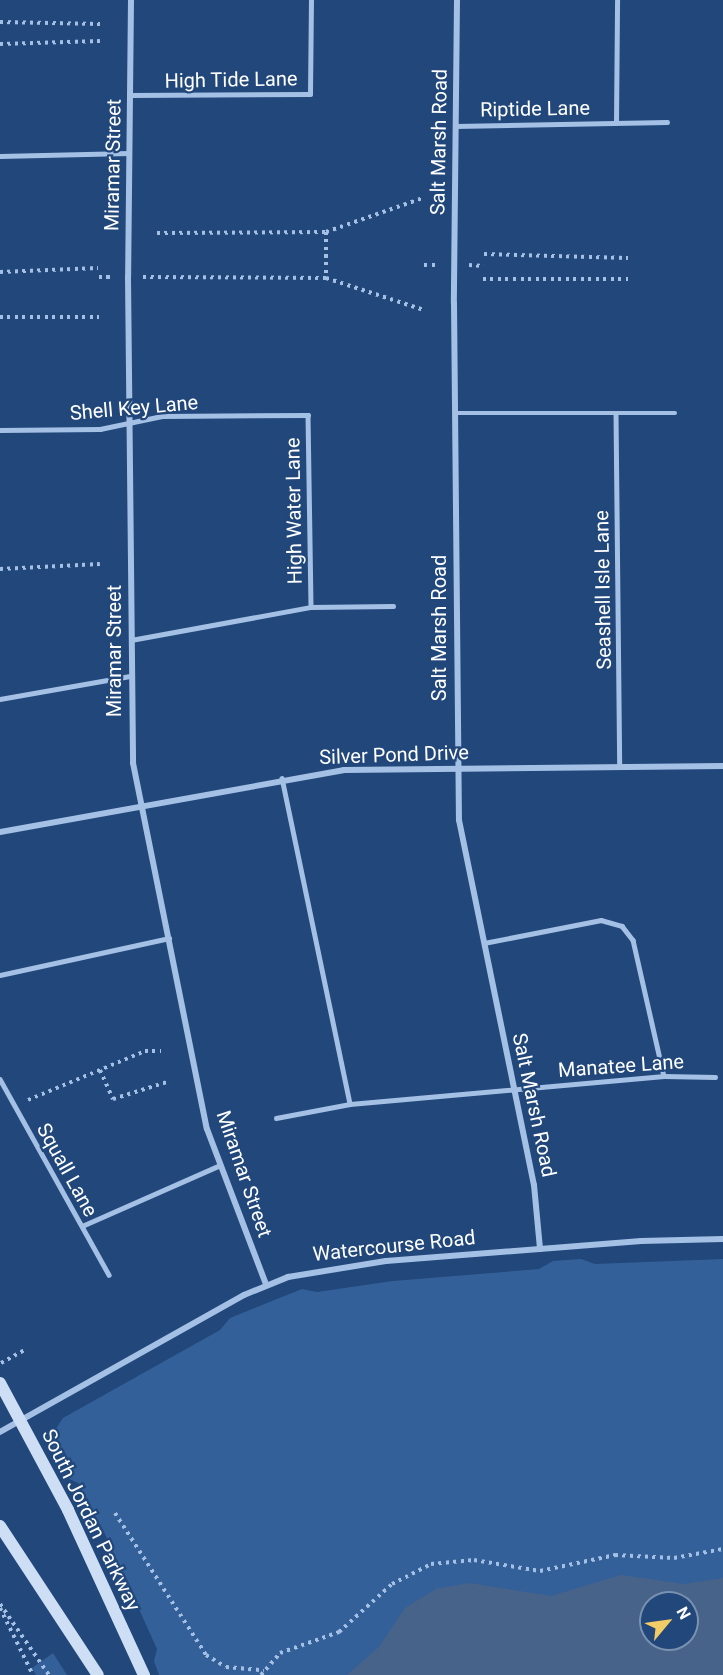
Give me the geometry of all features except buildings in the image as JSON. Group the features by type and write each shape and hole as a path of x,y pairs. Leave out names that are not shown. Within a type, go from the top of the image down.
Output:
{"street":[{"name":"Miramar Street","path":"131,0 129,424 134,763 207,1129 267,1284"},
{"name":"Salt Marsh Road","path":"457,0 455,413 459,819 534,1185 540,1249"},
{"name":"Silver Pond Drive","path":"0,832 141,803 282,778 375,768 723,766"},
{"name":"Watercourse Road","path":"0,1432 267,1284 348,1265 540,1249 723,1239"},
{"name":"South Jordan Parkway","path":"0,1383 82,1539 144,1675"},
{"path":"0,1526 98,1675"}],"lane":[{"name":"High Tide Lane","path":"130,96 310,94 311,0"},
{"name":"Riptide Lane","path":"616,123 617,0"},
{"name":"Riptide Lane","path":"455,126 667,122"},
{"path":"0,156 129,153"},
{"path":"455,413 675,413"},
{"name":"Seashell Isle Lane","path":"616,413 621,767"},
{"name":"Shell Key Lane","path":"0,430 100,429 162,417 308,415"},
{"name":"High Water Lane","path":"308,415 311,607"},
{"name":"High Water Lane","path":"131,640 311,607 393,606"},
{"path":"0,699 131,676"},
{"path":"282,778 350,1104"},
{"path":"484,943 601,920 622,926 633,940 663,1076"},
{"path":"0,975 169,939"},
{"name":"Manatee Lane","path":"276,1118 350,1104 663,1076 715,1077"},
{"name":"Squall Lane","path":"0,1079 109,1275"},
{"path":"82,1226 220,1165"}],"path":[{"path":"0,22 100,24"},
{"path":"0,44 100,41"},
{"path":"157,233 326,232 423,198"},
{"path":"326,232 326,278"},
{"path":"484,254 628,258"},
{"path":"424,265 440,265"},
{"path":"466,265 484,266"},
{"path":"0,272 98,268"},
{"path":"99,277 113,277"},
{"path":"142,277 326,278 424,310"},
{"path":"483,279 628,279"},
{"path":"0,317 99,317"},
{"path":"0,569 100,564"},
{"path":"16,1108 145,1051 161,1051"},
{"path":"100,1070 113,1099 167,1082"},
{"path":"0,1364 26,1349"},
{"path":"115,1513 206,1655 226,1667 264,1670"},
{"path":"261,1675 280,1653 339,1632 392,1584 430,1564 474,1560 540,1571 615,1555 674,1558 723,1549"},
{"path":"0,1606 33,1675"},
{"path":"0,1606 49,1675"}],"shaded area":[{"path":"581,1259 595,1264 723,1259 723,1675 159,1675 154,1661 157,1649 105,1534 78,1483 63,1476 55,1460 52,1435 63,1418 220,1330 230,1318 302,1289 317,1292 393,1281 539,1269 553,1261"},
{"path":"621,1575 684,1584 723,1578 723,1675 347,1675 379,1647 405,1608 436,1589 469,1583 551,1596"},
{"path":"53,1653 67,1675 36,1675 32,1668"}]}
